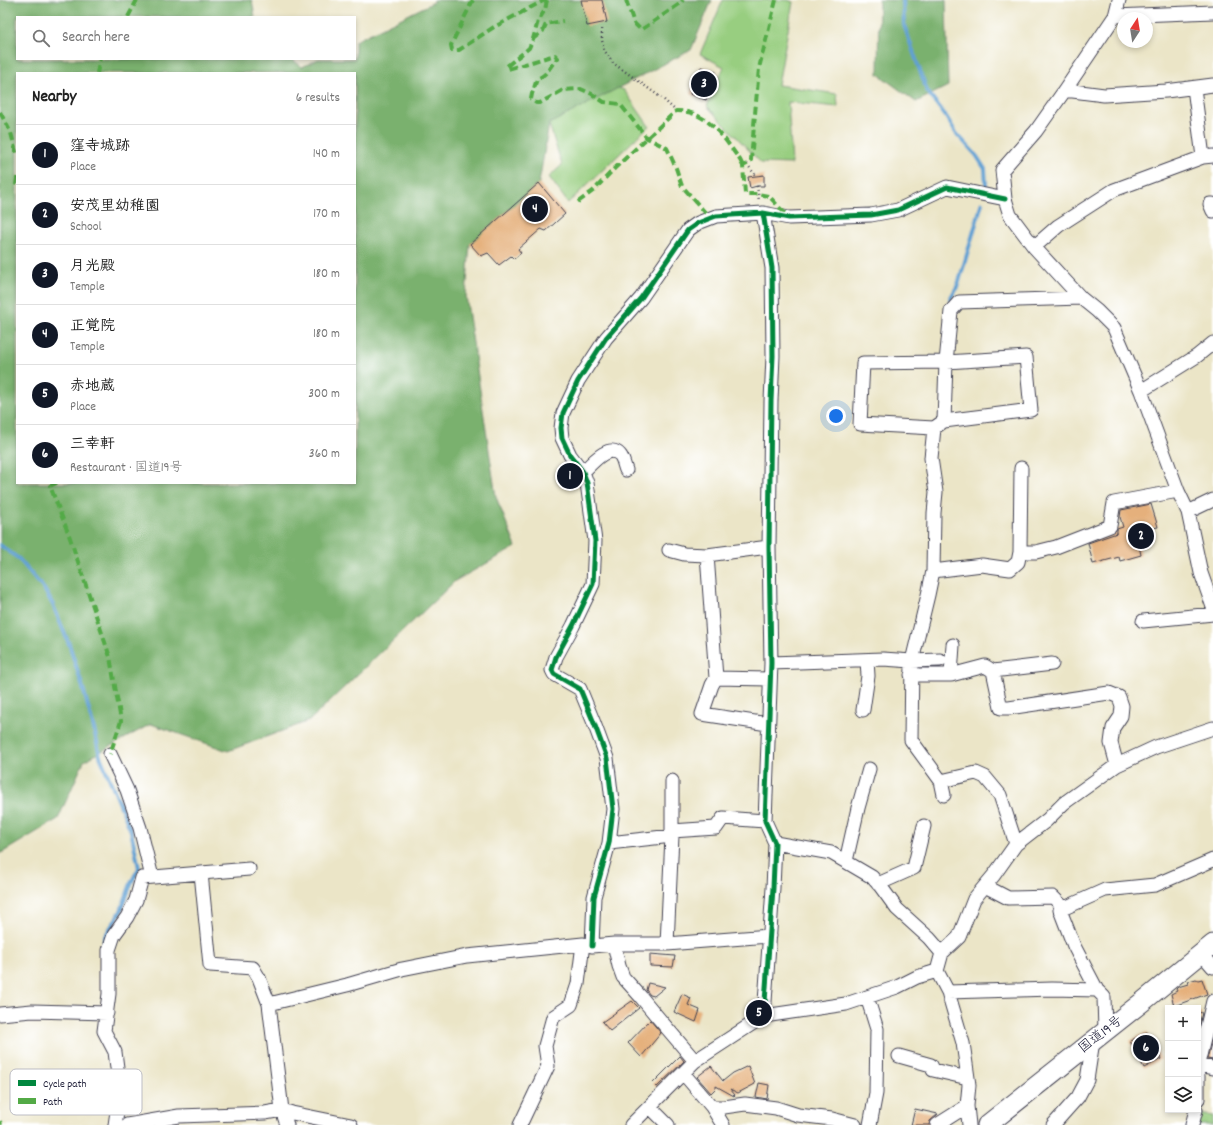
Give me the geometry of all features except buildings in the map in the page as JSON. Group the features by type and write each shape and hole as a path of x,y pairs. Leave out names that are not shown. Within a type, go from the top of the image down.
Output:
{"highway":[{"name":"国道19号","path":"987,1125 1141,1003 1209,954"}],"street":[{"path":"1119,0 1115,16 1065,90 1036,131 1002,170 1006,199 1010,215 1034,247 1081,298 1114,328 1141,391 1178,491 1188,512 1201,573 1213,607"},
{"path":"1115,16 1213,12"},
{"path":"1065,90 1104,95 1194,88 1213,85"},
{"path":"1034,247 1058,226 1114,190 1208,156 1194,88"},
{"path":"520,1125 548,1066 545,1046 554,1017 571,1005 576,991 588,945 594,897 609,843 614,809 607,758 580,689 554,674 552,670 556,657 593,584 595,541 587,484 584,472 570,455 562,438 561,428 563,413 578,381 606,338 642,298 688,230 698,223 716,216 763,214 789,218 871,215 898,210 947,187 1006,199"},
{"path":"1213,204 1210,204 1213,211"},
{"path":"763,214 772,268 773,356 769,547 771,663 769,679 765,821 775,843 764,1016"},
{"path":"944,795 941,781 910,740 912,661 933,571 934,513 936,492 930,458 939,424 951,311 959,302 1081,298"},
{"path":"1141,391 1197,356 1213,343"},
{"path":"1026,357 1031,410 939,424 860,424 863,363 946,362 1026,357"},
{"path":"584,472 602,454 610,451 616,452 621,456 626,470"},
{"path":"933,571 982,566 1010,569 1018,562 1020,552 1021,468"},
{"path":"1020,552 1036,552 1056,548 1110,526 1114,503 1178,491"},
{"path":"1188,512 1213,500"},
{"path":"669,550 684,554 707,555 769,547"},
{"path":"707,555 716,678 702,714 768,724"},
{"path":"1142,621 1213,614"},
{"path":"951,675 953,646"},
{"path":"771,663 883,659 912,661 940,660"},
{"path":"863,710 868,676 867,660"},
{"path":"911,675 951,675 985,666 993,671 1052,664"},
{"path":"993,671 1001,708 1109,694 1119,697 1122,706 1121,716 1113,728 1111,743 1117,765"},
{"path":"716,678 769,679"},
{"path":"969,1125 967,1106 969,1085 963,1043 948,992 937,971 942,953 959,937 974,899 1016,844 1047,820 1064,803 1117,765 1156,747 1213,728"},
{"path":"110,754 127,790 140,828 152,877"},
{"path":"846,861 858,808 869,769"},
{"path":"941,781 976,773 985,777 1000,795 1016,844"},
{"path":"667,944 672,834 672,781"},
{"path":"609,843 716,828 723,818 765,821"},
{"path":"878,884 914,868 924,826"},
{"path":"775,843 831,853 872,877 897,909 929,938 942,953"},
{"path":"1053,1125 1078,1097 1087,1080 1099,1036 1104,997 1097,990 1071,939 1060,910 1105,890 1155,885 1213,860"},
{"path":"117,1069 115,1052 104,1031 109,994 109,950 114,935 127,917 136,900 142,878 249,869"},
{"path":"201,873 210,965 253,968 259,978 269,1004 282,1110 287,1125"},
{"path":"985,886 1008,898 1053,897 1064,908"},
{"path":"269,1004 347,985 402,969 467,956 588,945 667,944 770,936"},
{"path":"614,944 623,977 642,997 695,1061"},
{"path":"631,1125 695,1061 764,1016 846,1004 897,987 937,971"},
{"path":"948,992 1052,989 1097,990"},
{"path":"867,996 877,1029 876,1093 870,1125"},
{"path":"1201,1051 1213,1001"},
{"path":"0,1014 32,1011 107,1013"},
{"path":"899,1056 931,1064 933,1070 968,1078"},
{"path":"1201,1065 1213,1068"},
{"path":"683,1073 712,1107 723,1125"},
{"path":"712,1107 745,1104 776,1108 798,1115 832,1119 855,1125"},
{"path":"650,1106 668,1125"},
{"path":"937,1125 967,1106"},
{"path":"127,1125 179,1116 265,1113 282,1110 351,1125"},
{"path":"1192,1125 1195,1113"},
{"path":"115,1125 116,1115"}],"path":[{"path":"602,29 604,50 613,63 676,110"},
{"path":"748,164 756,176"}],"green space":[{"path":"0,0 252,0 255,16 16,16 16,60 293,60 302,67 316,60 356,60 356,41 432,3 434,0 712,0 691,50 549,124 539,183 470,244 466,296 496,497 516,547 455,581 309,721 228,751 151,724 84,761 58,819 0,854"},
{"path":"723,0 788,0 793,2 778,85 837,94 838,107 788,102 792,164 761,163 707,106 724,67 700,54"},
{"path":"879,0 946,0 948,86 916,102 878,74"},
{"path":"598,80 624,90 649,126 568,203 549,177 562,165 549,124"},
{"path":"1198,1114 1213,1116 1213,1125 1198,1125"}],"waterway":[{"path":"903,0 904,25 927,91 956,133 976,155 985,169 985,192"},
{"path":"950,299 958,285 982,203"},
{"path":"0,545 19,559 44,589 53,605 69,644 83,688 100,756 131,831 139,868 132,881 121,911 104,938 105,947"}],"marked path":[{"path":"129,16 137,0"},
{"path":"473,0 451,45 452,50 459,50 494,27 545,0"},
{"path":"547,0 545,10 538,21 529,48 507,66 508,69 555,55 558,58 547,72 537,79 531,99 536,103 540,103 563,90 581,89 604,102 620,104 647,138 667,148 682,186 710,218"},
{"path":"626,0 634,23 641,30 681,3 683,0"},
{"path":"776,0 759,68 751,160 743,166 745,194 769,196 789,218"},
{"path":"533,39 543,31 546,24 563,21"},
{"path":"97,72 100,60"},
{"path":"578,202 593,191 615,168 676,111 687,112 706,120 728,143 743,166"},
{"path":"0,112 11,133 16,152"},
{"path":"55,484 50,486 69,535 110,657 121,721 110,754"},
{"path":"0,1121 1,1125"}],"cycle path":[{"path":"592,946 594,897 609,843 613,809 607,758 580,689 554,674 552,670 556,657 593,584 595,541 587,483 583,472 570,455 562,438 561,428 563,413 578,381 606,338 641,298 688,230 698,223 716,216 763,213 789,218 871,215 898,210 947,187 1005,199"},
{"path":"763,213 772,268 773,356 769,547 771,663 765,821 775,843 764,1016"}],"place":[{"name":"月光殿","path":"704,84"},
{"name":"正覚院","path":"535,209"},
{"name":"窪寺城跡","path":"570,476"},
{"name":"安茂里幼稚園","path":"1141,536"},
{"name":"赤地蔵","path":"759,1013"},
{"name":"三幸軒","path":"1146,1048"}]}
